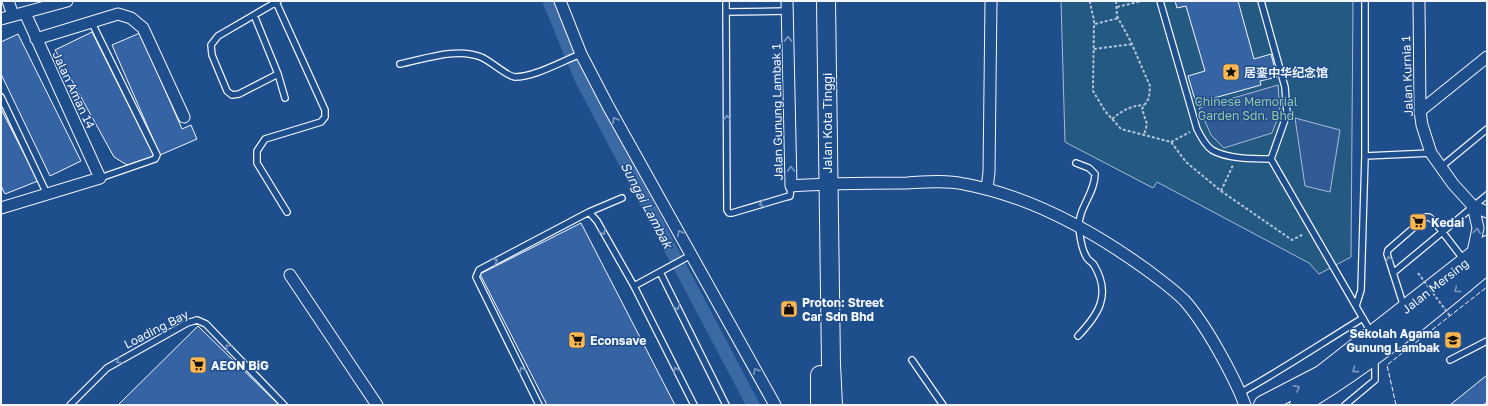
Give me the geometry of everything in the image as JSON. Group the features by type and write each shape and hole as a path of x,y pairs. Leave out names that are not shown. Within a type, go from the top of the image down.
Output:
{"highway":[{"name":"Jalan Kota Tinggi","path":"826,1 831,364 833,405"},
{"name":"Jalan Kota Tinggi","path":"820,405 820,339 829,244"},
{"name":"Jalan Mersing","path":"1300,405 1338,382 1374,356 1475,261 1487,245"},
{"name":"Jalan Mersing","path":"1263,405 1321,375 1405,310 1475,261"},
{"path":"831,364 838,405"}],"street":[{"path":"8,1 13,16"},
{"path":"1,19 67,1"},
{"path":"560,1 581,54 688,257 775,405"},
{"path":"987,189 989,172 991,1"},
{"name":"Jalan Kurnia 1","path":"1419,1 1418,81 1422,125 1431,153 1453,184 1473,206"},
{"name":"Jalan Gunung Lambak 1","path":"787,6 791,186 828,183 962,183 987,189 1034,206 1079,228 1136,262 1184,301 1210,338 1245,405"},
{"name":"Jalan Aman 14","path":"25,12 100,178"},
{"path":"36,39 118,14 131,18 143,28 184,117"},
{"path":"1420,110 1487,57"},
{"path":"1,208 100,178"},
{"path":"1473,206 1487,212"},
{"path":"1473,206 1478,223 1475,261"},
{"path":"290,276 377,405"}],"lane":[{"path":"726,1 727,210 729,213 732,213 790,196 791,186"},
{"path":"1160,1 1196,129 1211,149 1243,159 1271,159"},
{"path":"1261,1 1285,87 1287,114 1271,159 1373,336"},
{"path":"1356,306 1361,290 1365,156 1365,1"},
{"path":"278,74 239,94 232,95 227,91 212,55 211,45 218,36 277,2 325,110 325,117 321,122 266,139 257,151 257,162 287,212"},
{"path":"726,12 787,6"},
{"path":"254,15 278,74 285,98"},
{"path":"91,21 157,155 156,159 100,178"},
{"path":"400,64 443,55 466,53 482,57 513,77 527,75 581,54"},
{"path":"1,97 46,194"},
{"path":"1441,167 1487,129"},
{"path":"1365,156 1431,153"},
{"path":"1076,163 1089,168 1095,174 1095,184 1083,210 1079,228 1086,256 1094,265 1100,279 1102,300 1095,317 1078,336"},
{"path":"1393,273 1487,195"},
{"path":"539,405 476,277 479,270 589,212 622,198"},
{"path":"589,212 597,221 634,286 694,405"},
{"path":"1405,310 1387,254 1391,245 1426,217 1430,217 1442,232 1475,261"},
{"path":"634,286 688,257"},
{"path":"660,272 726,405"},
{"path":"1240,393 1282,370 1305,352 1363,318"},
{"name":"Loading Bay","path":"70,405 107,368 187,323 197,320 206,324 284,405"},
{"path":"1450,360 1487,341"},
{"path":"1345,405 1375,380 1374,356"},
{"path":"912,360 943,405"}],"path":[{"path":"1091,1 1090,3 1094,24 1093,91 1105,111 1121,129 1171,142 1186,162 1221,191 1292,240 1312,230"},
{"path":"1116,1 1119,18 1150,86 1149,98 1142,109 1146,124 1144,135"},
{"path":"1117,7 1142,1"},
{"path":"1094,24 1119,18"},
{"path":"1094,50 1132,44"},
{"path":"1112,119 1123,109 1132,106 1144,106"},
{"path":"1171,142 1196,129"},
{"path":"1221,191 1236,157"},
{"path":"1418,273 1450,316"}],"green space":[{"name":"Chinese Memorial Garden Sdn. Bhd","path":"1061,1 1353,1 1351,257 1319,274 1309,263 1157,182 1153,188 1065,142"}],"shaded area":[{"path":"1278,85 1280,112 1272,133 1224,148 1211,135 1199,108"},
{"path":"1295,118 1340,130 1330,192 1305,186"}],"building":[{"path":"1175,1 1238,1 1254,59 1271,54 1277,77 1260,81 1261,85 1196,103 1188,76 1205,71 1186,6 1177,8"},
{"path":"92,32 154,156 127,165 114,157 55,50"},
{"path":"140,33 182,129 191,125 197,139 160,155 112,45"},
{"path":"18,34 81,161 50,176 1,74 1,42"},
{"path":"1,109 38,181 5,194 1,186"},
{"name":"Econsave","path":"581,223 675,405 547,405 480,274"},
{"name":"AEON BiG","path":"198,326 279,405 118,405"},
{"path":"1487,375 1487,402 1483,405 1450,405"}],"waterway":[{"name":"Sungai Lambak","path":"549,1 581,79 753,405"}],"fence":[{"path":"1396,405 1387,365 1487,287"}],"place":[{"name":"居銮中华纪念馆","path":"1231,72"},
{"name":"Kedai","path":"1418,222"},
{"name":"Proton: Street Car Sdn Bhd","path":"789,309"},
{"name":"Econsave","path":"577,340"},
{"name":"Sekolah Agama Gunung Lambak","path":"1453,340"},
{"name":"AEON BiG","path":"198,365"}]}
